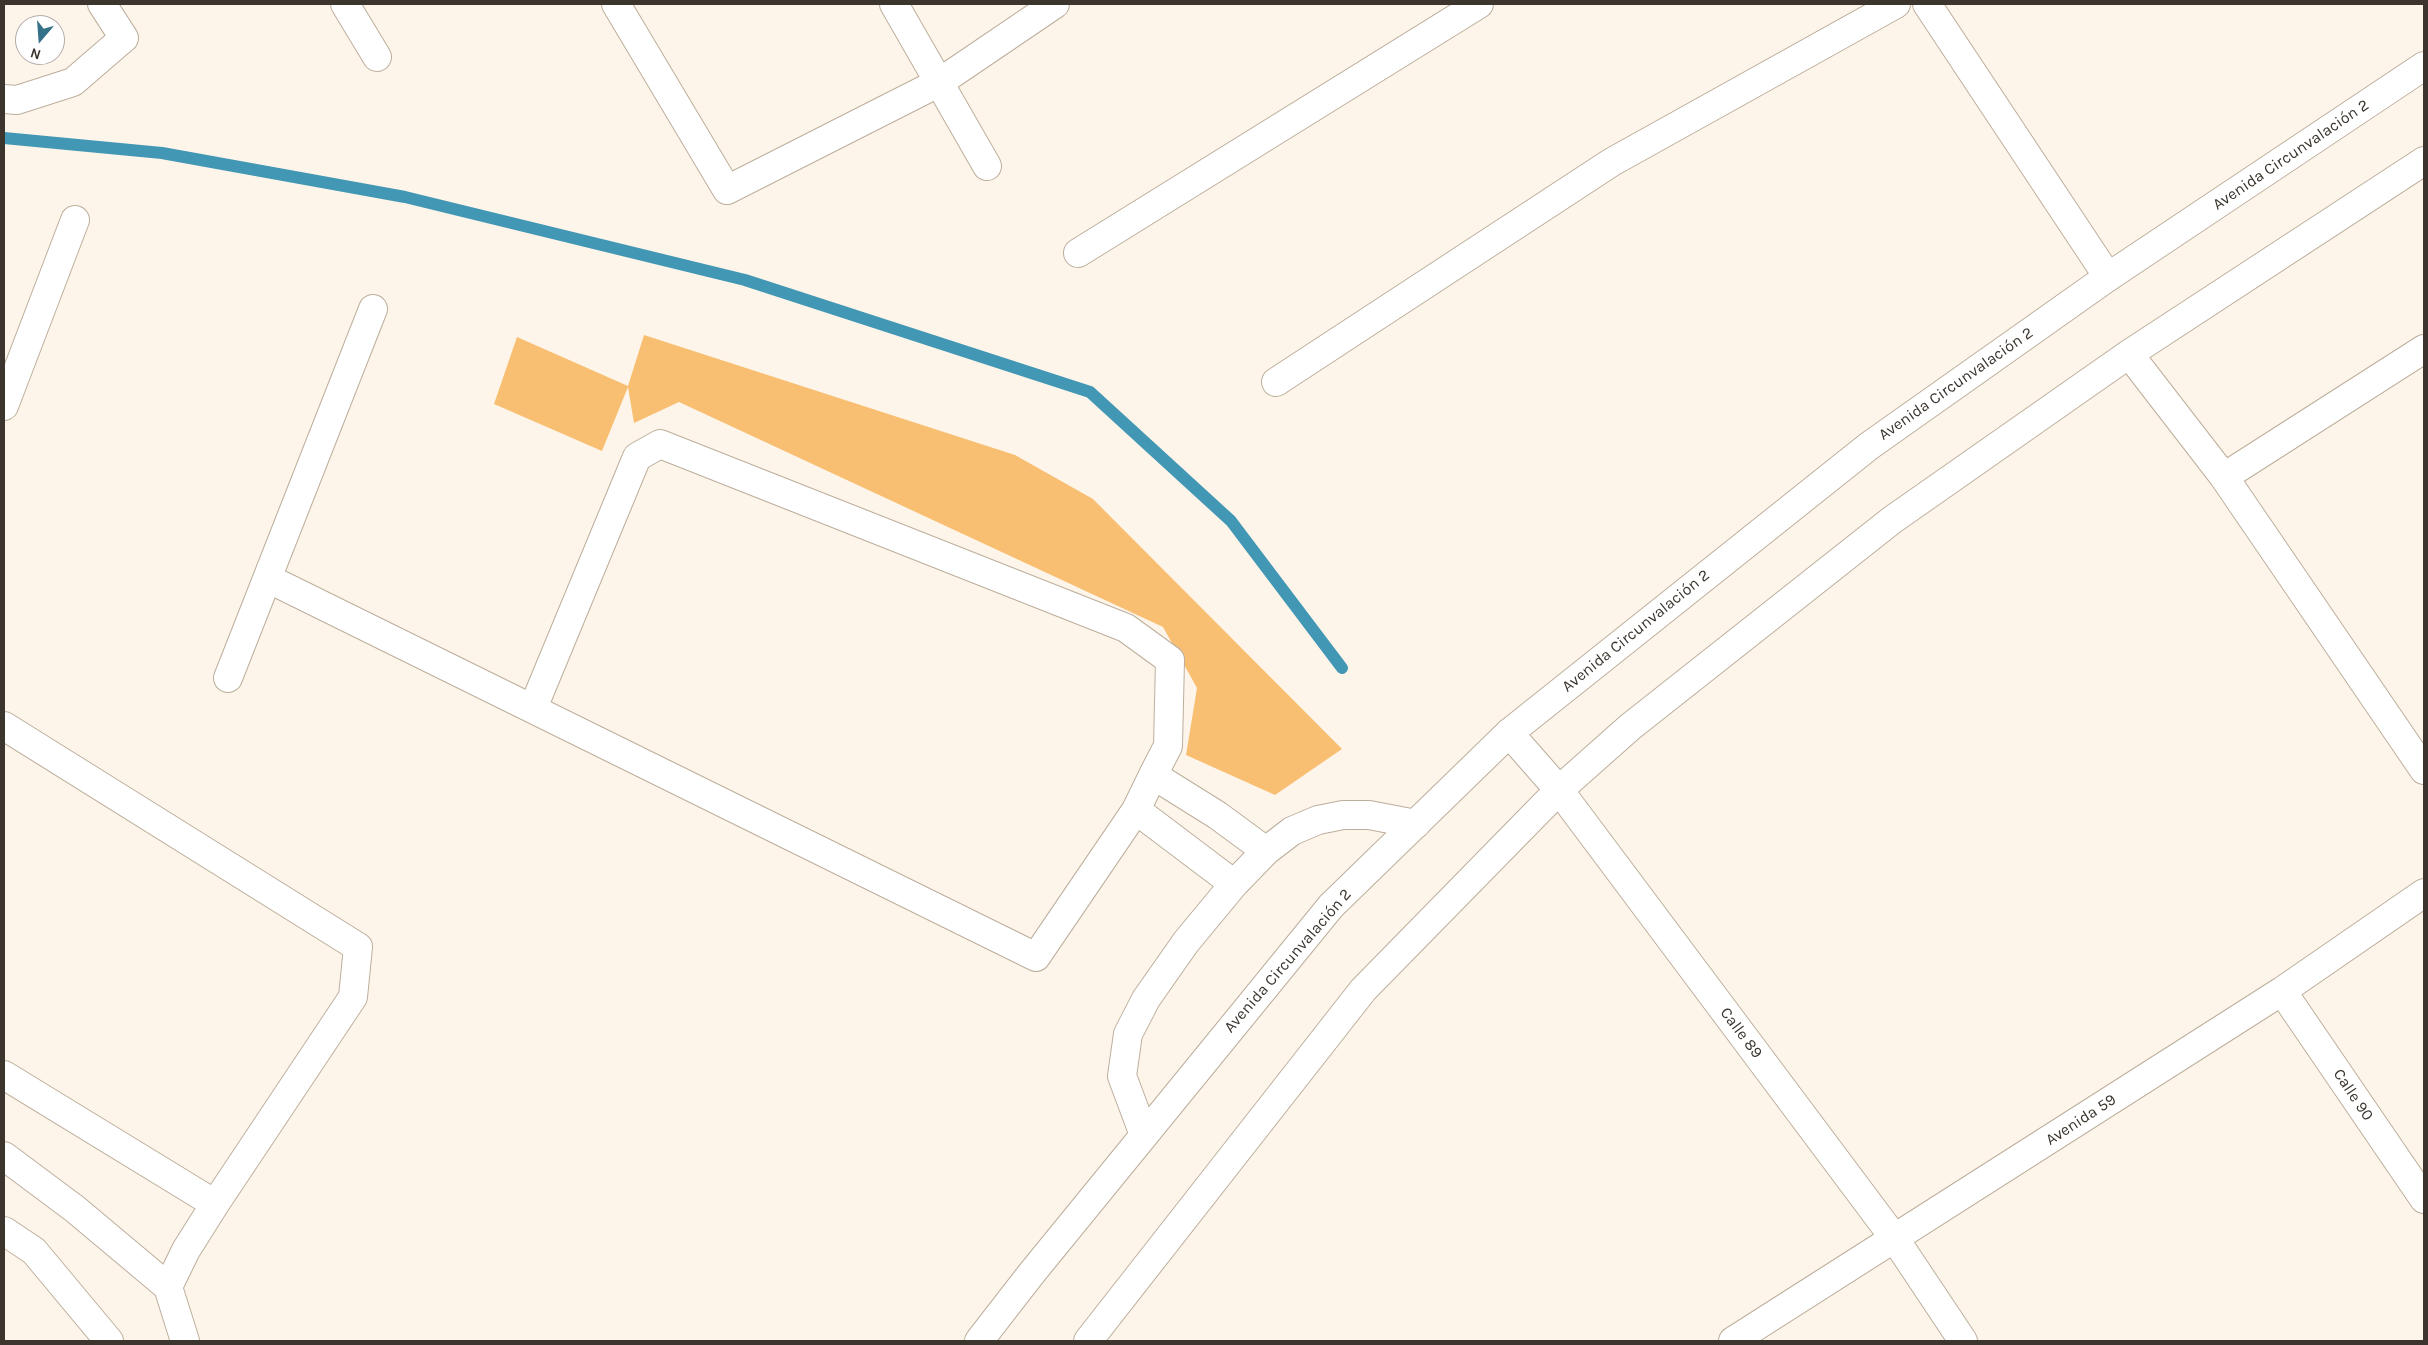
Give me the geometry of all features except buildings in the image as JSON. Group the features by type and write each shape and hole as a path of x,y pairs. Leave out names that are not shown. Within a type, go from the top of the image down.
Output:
{"main road":[{"path":"4,99 17,100 73,82 124,38 102,4"},
{"path":"345,4 378,57"},
{"path":"616,4 727,190 940,82 1055,4"},
{"path":"894,4 987,166"},
{"path":"1078,253 1479,4"},
{"path":"1276,382 1612,162 1896,4"},
{"path":"1927,4 2108,277"},
{"name":"Avenida Circunvalación 2","path":"979,1341 1031,1274 1331,906 1509,733 1869,446 2108,277 2424,66"},
{"path":"1088,1341 1363,990 1559,790 1630,727 1892,520 2129,354 2424,161"},
{"path":"4,406 75,220"},
{"path":"228,678 269,579 373,309"},
{"path":"2224,477 2424,349"},
{"path":"2129,354 2224,477 2424,770"},
{"path":"269,579 1036,957 1136,810 1168,746 1170,660 1126,628 660,444 637,458 533,708"},
{"path":"4,726 358,946 354,998 215,1204 186,1250 168,1288"},
{"name":"Calle 89","path":"1509,733 1559,790 1895,1239 1963,1341"},
{"path":"1153,775 1217,815 1266,851"},
{"path":"1136,810 1234,884"},
{"path":"1144,1135 1122,1076 1128,1034 1146,999 1186,942 1234,884 1266,851 1292,831 1318,820 1343,814 1369,815 1416,824"},
{"name":"Avenida 59","path":"1733,1341 2282,991 2424,893"},
{"name":"Calle 90","path":"2282,991 2424,1199"},
{"path":"4,1075 215,1204"},
{"path":"4,1156 75,1209 168,1288 186,1341"},
{"path":"4,1231 34,1251 109,1341"}],"shaded area":[{"path":"644,335 1015,455 1093,499 1342,749 1275,795 1186,755 1197,688 1163,627 679,402 634,423 628,387 602,451 494,404 517,337 628,386"}],"waterway":[{"path":"4,138 162,153 405,197 745,280 1090,392 1231,521 1342,668"}]}
